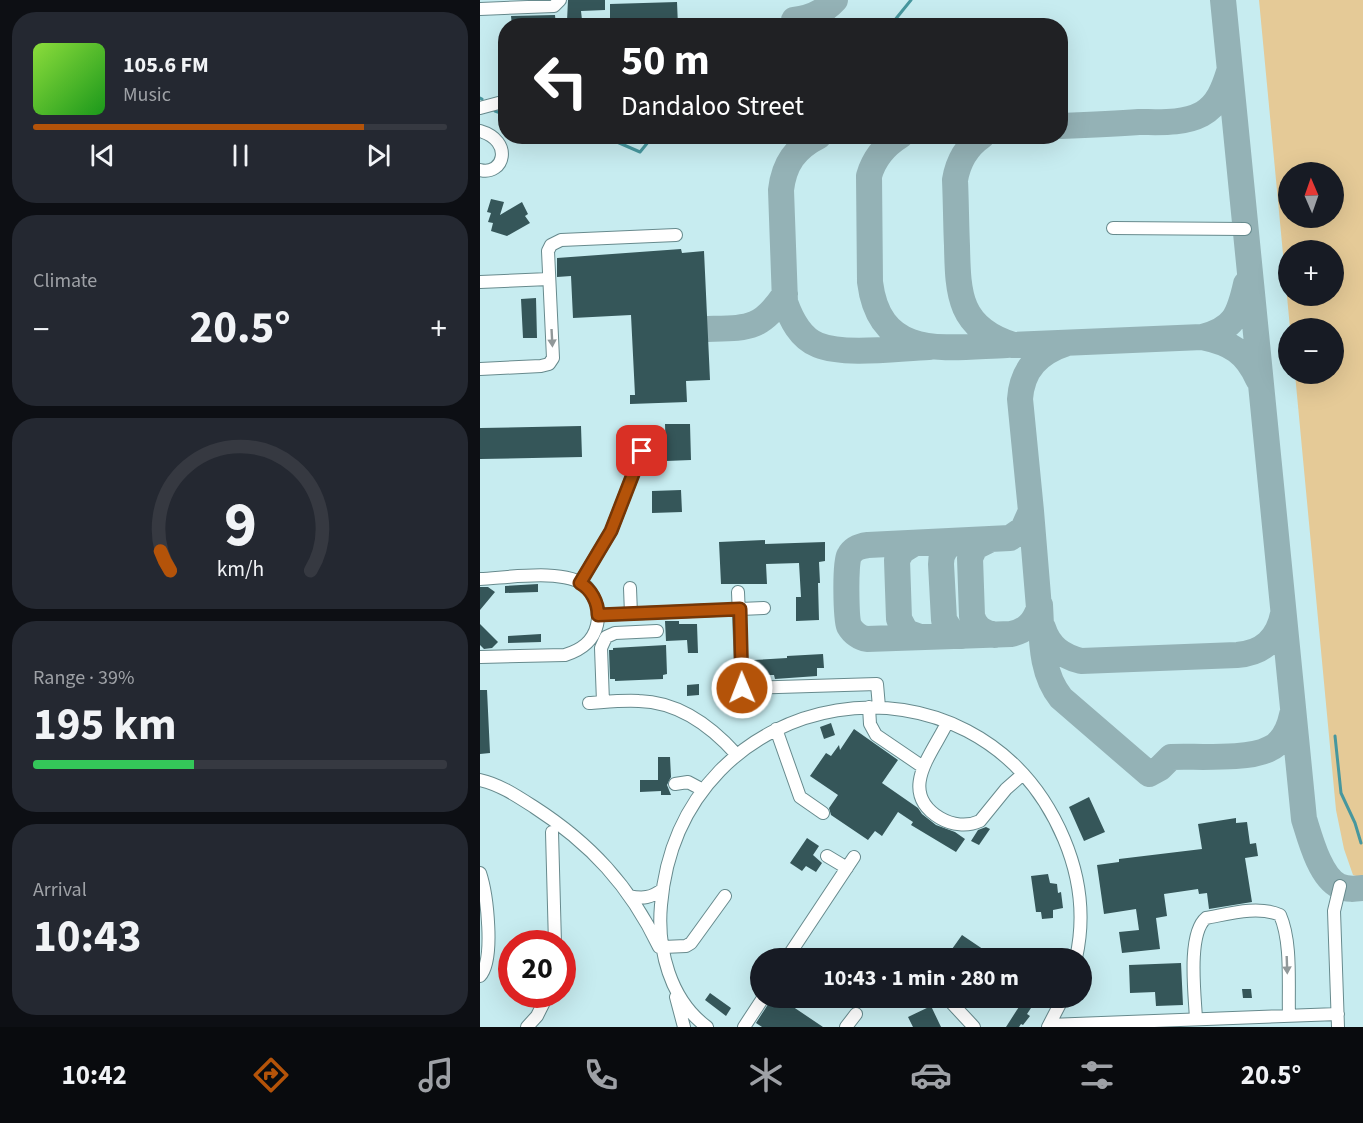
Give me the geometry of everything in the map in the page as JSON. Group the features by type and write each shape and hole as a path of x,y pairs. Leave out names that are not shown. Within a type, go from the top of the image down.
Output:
{"street":[{"path":"480,9 524,4 554,6 560,0"},
{"path":"480,108 498,103"},
{"path":"480,131 498,142"},
{"path":"480,170 488,171 494,168 503,153 500,144"},
{"path":"1113,228 1245,229"},
{"path":"480,369 549,364 553,358 548,251 551,244 561,240 676,235"},
{"path":"480,282 549,279"},
{"path":"580,583 611,531 642,451"},
{"path":"480,579 564,577 586,586 598,607 603,702"},
{"path":"630,588 632,614"},
{"path":"738,592 742,688 878,684 870,724 876,735 923,767"},
{"path":"598,615 764,608"},
{"path":"480,657 565,655 578,651 599,637 615,633 657,631"},
{"path":"589,703 641,701 676,708 711,729 738,755"},
{"path":"684,1027 663,947 660,922 663,889 675,839 689,811 704,790 718,773 738,755 776,729 819,713 874,707 910,711 947,723 988,744 1023,774 1048,807 1071,859 1081,911 1077,948"},
{"path":"947,723 923,767 918,787 922,800 938,817 960,825 981,821 1006,789 1023,774"},
{"path":"776,729 800,797 823,813"},
{"path":"480,780 515,795 565,828 601,859 629,896 654,936 675,987 689,1009 707,1027"},
{"path":"675,784 688,782 704,790"},
{"path":"552,832 555,930"},
{"path":"827,856 847,868"},
{"path":"794,948 854,857"},
{"path":"480,873 487,907 488,945 485,971 480,976"},
{"path":"1058,1008 1049,1026 1289,1016 1338,1021 1334,911 1340,886"},
{"path":"629,896 643,899 663,889"},
{"path":"663,947 686,946 690,943 726,896"},
{"path":"1196,1019 1192,966 1202,921 1206,918 1258,910 1280,915 1284,923 1287,939 1289,1016"},
{"path":"527,1027 541,1008"},
{"path":"748,1026 758,1008"},
{"path":"956,1008 974,1027"},
{"path":"846,1027 855,1014"}],"shaded area":[{"path":"1259,0 1363,0 1363,878 1353,875 1344,849 1336,810 1296,384 1344,384 1344,318 1289,318 1288,306 1344,306 1344,240 1282,240 1281,228 1344,228 1344,162 1278,162 1278,201"}],"building":[{"path":"568,0 605,0 605,10 581,11 582,18 567,18"},
{"path":"677,2 678,18 610,18 610,4"},
{"path":"555,15 555,18 511,18 511,16"},
{"path":"491,199 504,202 500,215 522,202 528,214 525,216 530,223 507,236 491,231 493,223 488,222 491,213 487,212"},
{"path":"681,249 682,253 704,251 710,380 686,381 687,402 630,404 630,395 635,395 631,315 573,318 571,276 557,277 557,258"},
{"path":"536,298 537,338 523,338 521,299"},
{"path":"665,424 690,424 691,460 666,461"},
{"path":"581,426 582,457 480,459 480,428"},
{"path":"681,490 682,512 652,513 652,491"},
{"path":"765,540 765,544 825,542 825,561 819,562 819,620 796,621 796,597 801,597 799,563 766,564 767,584 721,584 719,542"},
{"path":"538,584 538,592 505,593 505,586"},
{"path":"480,587 488,587 495,592 480,610"},
{"path":"665,621 697,624 698,653 688,653 687,640 666,641"},
{"path":"480,624 498,642 492,648 484,649 480,645"},
{"path":"541,634 541,642 508,643 508,636"},
{"path":"666,645 667,674 663,675 663,679 615,681 615,679 610,679 609,650"},
{"path":"823,654 824,668 817,668 817,676 775,679 774,675 762,675 762,667 754,667 754,660"},
{"path":"699,684 699,695 687,696 687,685"},
{"path":"480,690 487,690 490,753 480,754"},
{"path":"831,723 835,735 824,739 820,727"},
{"path":"854,729 898,760 882,783 918,808 936,825 955,832 965,839 956,852 911,825 913,822 898,812 882,836 875,831 868,840 831,815 829,808 838,795 810,776 826,753 831,756 839,745 840,750"},
{"path":"658,757 670,757 671,777 667,785 671,795 661,795 661,791 640,792 640,780 658,780"},
{"path":"1089,797 1105,832 1084,841 1069,807"},
{"path":"1236,818 1236,823 1247,822 1250,844 1256,843 1258,856 1245,858 1252,902 1209,909 1207,893 1199,894 1198,889 1164,894 1167,916 1156,918 1160,949 1122,953 1119,932 1139,930 1136,909 1104,914 1097,865 1119,862 1119,859 1202,849 1198,824"},
{"path":"986,827 990,829 979,845 971,841 978,830"},
{"path":"807,838 819,846 813,855 822,863 816,872 806,866 802,871 790,863"},
{"path":"1048,874 1050,883 1057,884 1058,893 1061,892 1063,908 1053,910 1053,918 1042,919 1041,912 1036,912 1031,876"},
{"path":"962,935 981,948 953,948"},
{"path":"1181,963 1183,1005 1156,1006 1155,992 1130,993 1129,965"},
{"path":"1242,989 1251,989 1252,998 1243,998"},
{"path":"710,993 731,1008 726,1016 705,1000"},
{"path":"766,1008 795,1008 823,1027 762,1027 756,1023"},
{"path":"927,1008 932,1008 941,1027 913,1027 908,1017"},
{"path":"1018,1008 1031,1008 1027,1014 1030,1016 1023,1025 1006,1027"}],"waterway":[{"path":"896,18 911,0"},
{"path":"622,144 640,152 646,144"},
{"path":"1335,736 1341,793 1355,823 1361,843"}],"taxiway":[{"path":"806,18 826,8 835,0"},
{"path":"1223,0 1304,819 1326,874 1339,886 1351,889 1363,888"},
{"path":"1068,126 1171,122 1195,117 1208,110 1216,101 1229,72"},
{"path":"806,144 788,165 781,190 785,302 793,321 806,338 829,348 857,351 929,347"},
{"path":"889,144 880,153 869,176 870,282 876,308 887,326 902,338 920,344 940,347 1007,345"},
{"path":"972,144 958,167 955,180 957,264 965,308 972,319 995,338 1013,345 1202,337 1221,330 1233,319 1241,304 1246,284"},
{"path":"707,329 743,327 761,321 785,294"},
{"path":"1202,337 1221,342 1243,355 1258,379"},
{"path":"1031,511 1039,608 1032,622 1021,631 1011,634 867,639 857,635 849,626 847,569 849,556 857,548 868,545 1010,538 1023,529 1031,511 1020,399 1021,388 1028,370 1040,357 1067,343"},
{"path":"989,540 975,547 970,558 972,616 980,629 994,635"},
{"path":"960,541 946,549 942,555 941,564 944,620 951,631 963,636"},
{"path":"915,543 902,551 897,560 899,619 906,632 920,637"},
{"path":"1040,605 1043,654 1054,688 1061,698 1149,774 1160,768 1171,757 1249,755 1269,749 1285,735 1292,715"},
{"path":"1043,628 1057,650 1081,661 1237,655 1262,648 1268,643 1277,631 1283,614"}],"route":[{"path":"642,451 611,531 580,583 586,586 594,598 598,607 598,615 740,609 742,688"}]}
